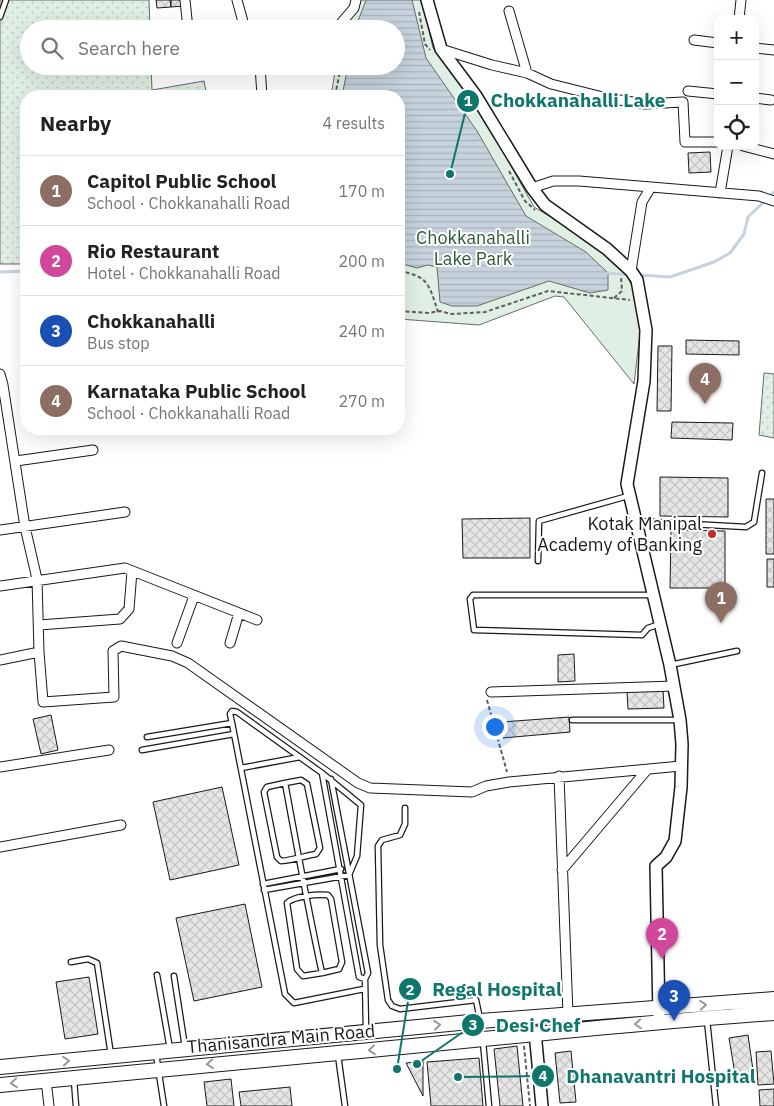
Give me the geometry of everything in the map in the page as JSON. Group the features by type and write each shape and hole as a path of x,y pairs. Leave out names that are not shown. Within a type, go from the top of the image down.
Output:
{"main road":[{"name":"Thanisandra Main Road","path":"0,1085 158,1068 338,1054 482,1038 529,1035 774,999"},
{"name":"Thanisandra Main Road","path":"0,1067 568,1014 707,1018 774,1013"}],"street":[{"path":"185,0 187,20"},
{"path":"237,0 243,20"},
{"path":"344,20 352,11 356,0"},
{"path":"427,0 441,49 476,96 532,188 545,205 607,249 630,276 642,301 646,330 644,381 626,484 670,666 680,720 681,766 675,841 666,857 656,866 658,1016"},
{"path":"739,15 741,0"},
{"path":"509,11 527,73"},
{"path":"694,40 714,42"},
{"path":"759,48 774,50"},
{"path":"441,49 492,65 527,73 550,84 607,98 645,104 683,102 686,142 714,142"},
{"path":"261,75 262,90"},
{"path":"688,91 714,94"},
{"path":"759,98 771,100"},
{"path":"720,193 727,150"},
{"path":"758,150 774,154"},
{"path":"532,188 553,181 579,181 762,197 773,201"},
{"path":"630,276 642,202 651,187"},
{"path":"0,374 16,461 25,527 37,579 39,652 43,702 114,696 113,651 124,646 172,656 188,663 364,787 472,792 486,786 510,782 559,776 646,771 681,766"},
{"path":"16,461 93,450"},
{"path":"0,530 125,512"},
{"path":"0,586 37,579 125,568 258,620"},
{"path":"38,625 120,619 126,616 129,609 132,571"},
{"path":"177,643 194,596"},
{"path":"230,643 239,613"},
{"path":"0,660 39,652"},
{"path":"489,696 674,686"},
{"path":"0,767 109,750"},
{"path":"562,870 646,771"},
{"path":"559,776 568,1014"},
{"path":"0,847 121,825"},
{"path":"531,1018 529,1035 536,1106"},
{"path":"529,1035 542,1106"},
{"path":"46,1080 49,1106"}],"lane":[{"path":"0,17 6,0"},
{"path":"636,521 746,528 754,522 762,473"},
{"path":"538,562 539,521 628,496"},
{"path":"653,595 473,595 470,600 474,630 642,635 648,628 660,624"},
{"path":"670,666 737,651"},
{"path":"349,875 357,856 361,805 322,772 235,711 230,714 285,994 294,1003 364,989"},
{"path":"572,720 680,720"},
{"path":"147,737 232,723"},
{"path":"142,750 234,734"},
{"path":"241,768 300,757"},
{"path":"322,772 359,977 365,979"},
{"path":"331,779 368,973 364,989 366,1033"},
{"path":"301,780 307,784 320,848 316,854 281,861 277,857 264,792 267,787 285,783 301,780"},
{"path":"285,783 322,973"},
{"path":"405,808 405,824 400,835 382,840 378,846 380,945 388,1000 392,1006 400,1009 476,1000 480,1021"},
{"path":"263,884 348,868"},
{"path":"264,890 349,875"},
{"path":"324,895 331,899 342,967 322,973 303,976 297,969 286,906 289,900 324,895"},
{"path":"71,962 88,959 97,963 111,1057"},
{"path":"157,975 170,1050"},
{"path":"174,976 186,1049"},
{"path":"707,1018 716,1106"},
{"path":"482,1038 489,1106"},
{"path":"156,1053 164,1106"},
{"path":"338,1054 345,1106"},
{"path":"73,1078 76,1106"}],"path":[{"path":"337,90 340,75"},
{"path":"405,272 423,278 430,286 438,312"},
{"path":"614,298 622,291 630,276"},
{"path":"405,310 450,314 484,312 548,291 642,301"},
{"path":"489,696 510,782"},
{"path":"529,1035 530,1106"}],"green space":[{"path":"0,0 149,0 150,20 20,20 20,75 151,75 152,90 20,90 20,264 0,264"},
{"name":"Chokkanahalli Lake Park","path":"354,0 422,0 433,48 475,102 534,207 584,237 623,269 635,291 640,333 634,384 564,297 555,296 479,325 405,319 405,90 332,90 334,75 405,75 405,20 346,20"},
{"path":"204,81 206,90 152,90"},
{"path":"764,373 774,374 774,438 759,435"}],"shaded area":[{"name":"Chokkanahalli Lake Park","path":"366,0 412,0 426,58 477,131 526,216 586,252 608,273 608,290 590,293 549,281 477,306 452,306 440,302 437,267 428,265 417,268 405,265 405,90 343,90 346,75 405,75 405,20 358,20"}],"building":[{"path":"156,0 170,0 171,7 157,8"},
{"path":"171,0 184,0 184,6 171,7"},
{"path":"710,152 711,172 689,173 688,153"},
{"path":"686,340 739,341 739,355 686,354"},
{"path":"658,346 672,346 671,411 657,411"},
{"path":"672,422 733,423 732,440 671,438"},
{"path":"660,477 728,478 728,517 660,516"},
{"path":"766,499 774,499 774,554 766,554"},
{"path":"530,518 530,558 463,558 462,519"},
{"path":"671,530 725,531 725,588 670,588"},
{"path":"767,559 774,559 774,587 767,587"},
{"path":"574,654 575,681 558,682 558,655"},
{"path":"663,690 664,708 628,709 627,691"},
{"path":"51,715 58,750 41,754 33,719"},
{"path":"569,717 570,732 503,738 502,722"},
{"path":"222,787 239,865 170,880 153,802"},
{"path":"245,904 262,987 194,1001 176,918"},
{"path":"89,977 98,1034 65,1039 56,982"},
{"path":"748,1035 754,1077 736,1080 729,1038"},
{"path":"517,1046 523,1106 500,1106 494,1049"},
{"path":"571,1051 576,1102 560,1103 555,1053"},
{"path":"771,1051 774,1084 758,1085 756,1052"},
{"path":"479,1058 483,1106 431,1106 427,1062"},
{"path":"423,1061 423,1096 406,1063"},
{"path":"231,1079 234,1106 207,1106 204,1082"},
{"path":"290,1087 292,1106 241,1106 239,1092"},
{"path":"774,1089 774,1106 760,1106 759,1090"}],"waterway":[{"path":"639,275 670,277 714,262 730,253 744,234 748,217 774,192"},
{"path":"0,272 20,271"},
{"path":"608,273 630,275"}],"place":[{"name":"Chokkanahalli Lake","path":"450,174"},
{"name":"Karnataka Public School","path":"705,404"},
{"name":"Kotak Manipal Academy of Banking","path":"712,534"},
{"name":"Capitol Public School","path":"721,623"},
{"name":"Rio Restaurant","path":"662,959"},
{"name":"Chokkanahalli","path":"674,1021"},
{"name":"Desi Chef","path":"417,1064"},
{"name":"Regal Hospital","path":"397,1069"},
{"name":"Dhanavantri Hospital","path":"458,1077"}]}
